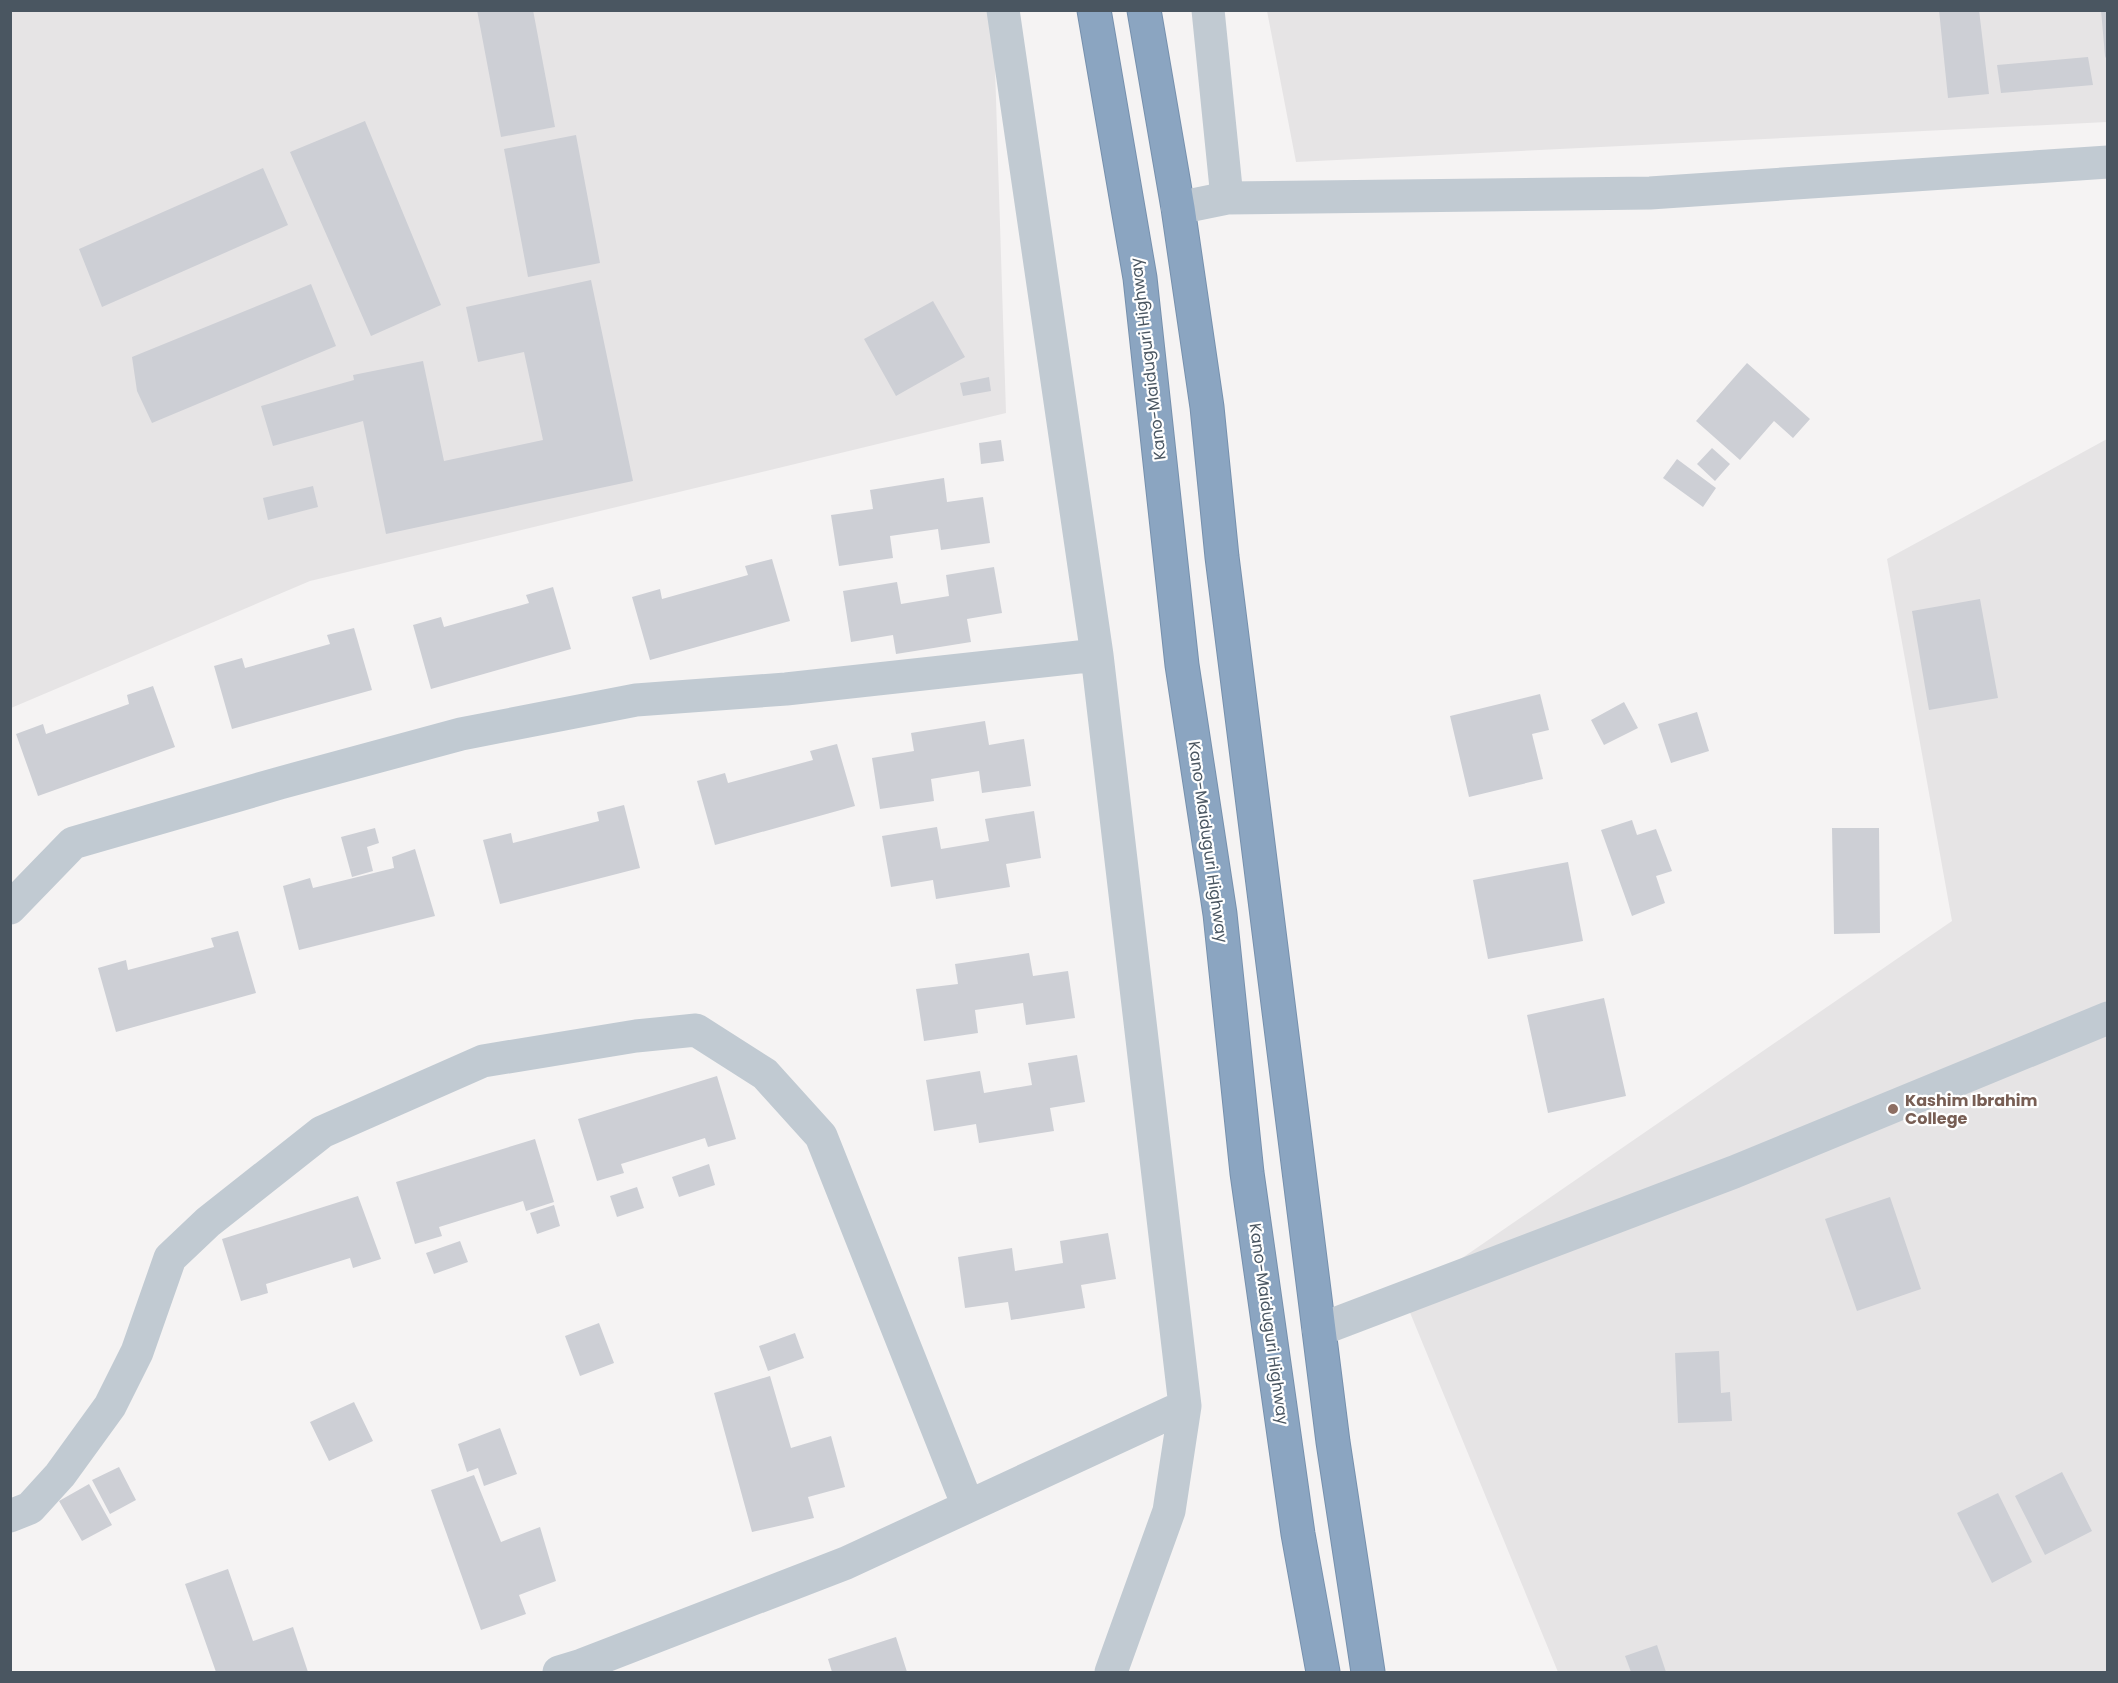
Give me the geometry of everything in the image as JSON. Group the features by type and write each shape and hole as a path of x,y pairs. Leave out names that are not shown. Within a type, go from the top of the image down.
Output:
{"highway":[{"name":"Kano-Maiduguri Highway","path":"1094,10 1140,278 1182,664 1220,914 1247,1173 1298,1534 1323,1672"},
{"path":"1144,10 1178,208 1207,407 1222,558 1332,1442 1368,1672"}],"street":[{"path":"1003,10 1096,655 1185,1406 1169,1511 1111,1672"},
{"path":"1208,10 1227,198"},
{"path":"1178,208 1227,198 1650,193 2108,162"},
{"path":"10,908 73,843 461,734 636,700 786,689 1096,655"},
{"path":"1319,1330 1734,1172 2108,1018"},
{"path":"10,1516 30,1508 60,1475 110,1406 137,1352 170,1258 208,1222 322,1132 483,1061 636,1036 696,1030 765,1074 821,1136 968,1506"},
{"path":"559,1672 846,1563 1185,1406"}],"shaded area":[{"path":"11,11 990,11 994,36 1006,413 310,581 11,708"},
{"path":"1267,11 2107,11 2107,122 1296,162"},
{"name":"Kashim Ibrahim College","path":"2107,439 2107,1672 1558,1672 1404,1298 1952,921 1887,559"}],"building":[{"path":"477,10 533,10 555,127 501,137"},
{"path":"1939,10 1979,10 1989,94 1948,98"},
{"path":"2101,10 2108,10 2108,63 2105,56"},
{"path":"2088,57 2093,85 2001,93 1997,65"},
{"path":"365,121 441,305 371,336 290,152"},
{"path":"576,135 600,263 528,277 504,149"},
{"path":"263,168 288,225 102,307 79,249"},
{"path":"591,280 633,481 386,534 363,421 273,446 261,406 354,380 353,375 423,361 444,461 543,440 524,352 478,362 466,307"},
{"path":"311,284 336,346 152,423 137,391 132,357"},
{"path":"933,301 965,357 896,396 864,339"},
{"path":"1747,363 1810,419 1793,438 1774,421 1740,460 1696,421"},
{"path":"989,377 991,391 963,396 960,383"},
{"path":"1001,440 1004,461 981,464 979,443"},
{"path":"1712,448 1730,464 1715,481 1697,464"},
{"path":"1677,459 1716,488 1703,507 1663,478"},
{"path":"944,478 947,502 983,497 990,543 941,550 938,529 890,536 893,558 839,566 831,515 873,509 870,490"},
{"path":"313,486 318,507 268,520 263,498"},
{"path":"772,559 790,621 650,660 632,597 660,589 662,599 748,575 745,566"},
{"path":"994,567 1002,613 967,619 971,642 896,654 893,635 851,642 843,591 897,582 901,604 949,596 946,575"},
{"path":"553,587 571,649 431,689 413,625 441,617 444,627 529,603 526,595"},
{"path":"1980,599 1998,698 1929,710 1912,611"},
{"path":"354,628 372,690 232,729 214,666 242,658 245,668 330,644 327,635"},
{"path":"153,686 175,747 38,796 16,734 43,724 46,734 129,704 127,695"},
{"path":"1540,694 1549,730 1532,734 1543,779 1469,797 1450,716"},
{"path":"1624,702 1638,728 1604,745 1591,720"},
{"path":"1697,712 1709,751 1671,763 1658,724"},
{"path":"985,721 989,745 1024,739 1031,786 982,793 979,771 931,779 934,801 880,809 872,758 914,751 911,733"},
{"path":"837,744 855,806 715,845 697,781 725,773 728,783 813,760 810,751"},
{"path":"624,805 640,868 500,904 483,840 511,833 513,843 599,821 597,812"},
{"path":"1034,811 1041,858 1006,864 1010,887 936,899 933,880 891,887 882,836 937,827 941,849 989,841 985,819"},
{"path":"1632,820 1637,835 1656,829 1672,871 1656,876 1665,903 1632,916 1601,830"},
{"path":"375,828 379,843 367,847 373,871 352,877 341,837"},
{"path":"1832,828 1879,828 1880,933 1834,934"},
{"path":"415,849 435,916 299,950 283,886 310,878 313,888 394,868 392,857"},
{"path":"1568,862 1583,941 1488,959 1473,880"},
{"path":"238,931 256,993 116,1032 98,968 126,960 128,970 214,947 211,938"},
{"path":"1029,953 1033,976 1068,971 1075,1018 1026,1025 1023,1003 975,1010 978,1033 924,1041 916,989 958,984 955,964"},
{"path":"1604,998 1626,1096 1548,1113 1527,1015"},
{"path":"1077,1055 1085,1102 1050,1108 1054,1131 979,1143 976,1124 934,1131 926,1080 980,1071 984,1093 1032,1085 1028,1063"},
{"path":"717,1076 736,1139 708,1147 705,1138 621,1164 624,1173 597,1181 578,1119"},
{"path":"535,1139 554,1202 526,1211 523,1201 439,1227 442,1236 415,1244 396,1182"},
{"path":"709,1164 715,1185 679,1197 672,1177"},
{"path":"637,1187 644,1208 617,1217 610,1196"},
{"path":"358,1196 381,1259 353,1268 350,1258 266,1284 268,1293 241,1301 222,1239"},
{"path":"1890,1197 1921,1289 1857,1311 1825,1219"},
{"path":"554,1205 560,1226 537,1234 530,1213"},
{"path":"1108,1233 1116,1279 1081,1285 1085,1308 1011,1320 1008,1302 965,1308 958,1257 1012,1248 1015,1271 1063,1263 1060,1241"},
{"path":"460,1241 468,1262 434,1274 426,1253"},
{"path":"599,1323 614,1363 580,1376 565,1336"},
{"path":"795,1333 804,1358 768,1371 759,1346"},
{"path":"1719,1351 1721,1393 1730,1392 1732,1421 1678,1423 1675,1353"},
{"path":"770,1376 791,1448 831,1436 845,1487 808,1497 814,1518 752,1532 714,1393"},
{"path":"354,1402 373,1441 329,1461 310,1422"},
{"path":"500,1428 517,1474 484,1486 478,1468 467,1472 458,1444"},
{"path":"119,1467 136,1500 110,1514 92,1480"},
{"path":"2062,1472 2092,1531 2045,1555 2015,1496"},
{"path":"474,1475 501,1542 540,1527 556,1581 519,1595 526,1614 481,1630 431,1490"},
{"path":"89,1484 112,1525 82,1541 59,1501"},
{"path":"1998,1493 2032,1562 1992,1583 1957,1513"},
{"path":"228,1569 253,1641 293,1627 308,1672 216,1672 185,1584"},
{"path":"896,1637 907,1672 832,1672 828,1659"},
{"path":"1657,1645 1666,1672 1631,1672 1625,1656"}],"place":[{"name":"Kashim Ibrahim College","path":"1893,1109"}]}
